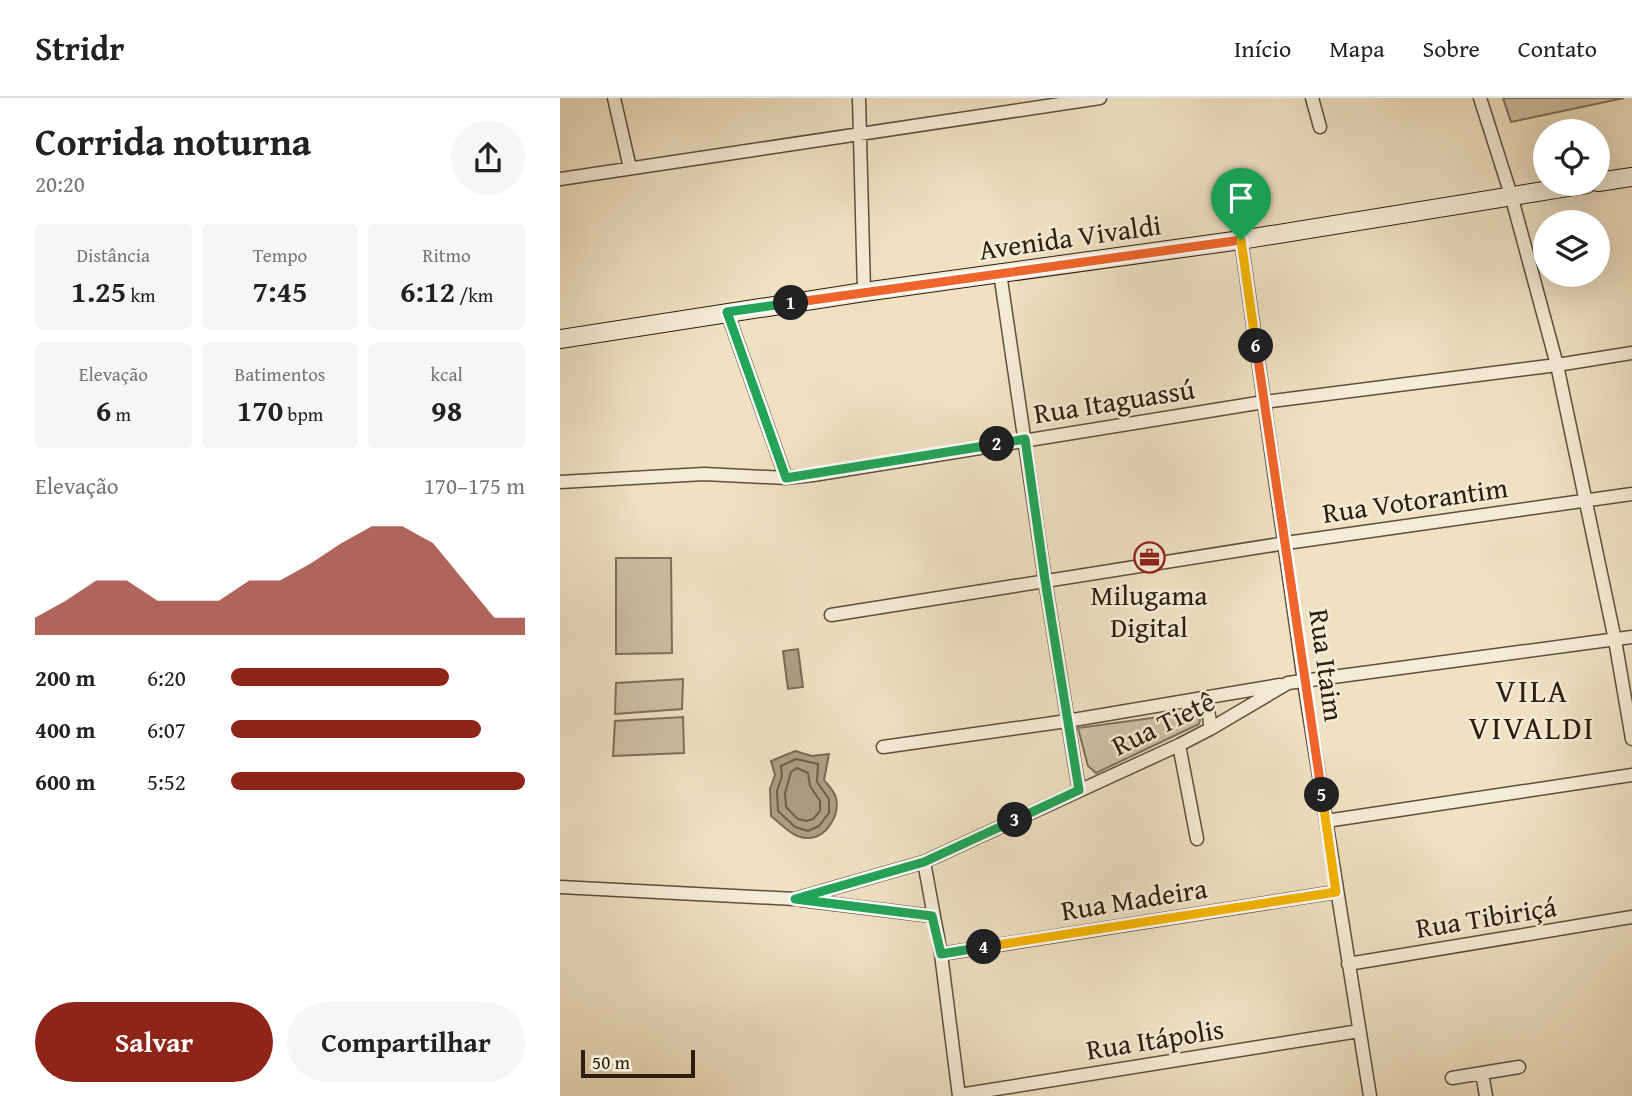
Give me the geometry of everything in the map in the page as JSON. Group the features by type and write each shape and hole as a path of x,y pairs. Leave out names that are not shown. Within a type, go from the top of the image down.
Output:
{"street":[{"path":"614,98 630,168"},
{"path":"859,98 864,292"},
{"path":"560,179 1100,98"},
{"path":"1312,98 1320,127"},
{"path":"1480,98 1511,195 1557,365 1615,640 1632,739"},
{"path":"1610,180 1632,177"},
{"name":"Avenida Vivaldi","path":"560,338 864,292 1241,240 1533,192"},
{"name":"Rua Itaim","path":"1241,240 1304,682 1370,1096"},
{"path":"1000,273 1079,790"},
{"path":"727,312 786,478"},
{"name":"Rua Itaguassú","path":"560,482 704,474 786,478 1264,402 1632,353"},
{"name":"Rua Votorantim","path":"831,615 1286,543 1632,494"},
{"name":"Rua Tietê","path":"560,887 795,899 924,862 1179,745 1288,683 1632,637"},
{"path":"883,747 1067,722 1288,683"},
{"path":"1198,700 1206,705 1210,715 1210,729"},
{"path":"1179,745 1197,839"},
{"path":"1326,821 1632,775"},
{"path":"924,862 941,954 959,1096"},
{"name":"Rua Madeira","path":"941,954 1336,892"},
{"path":"795,899 932,916"},
{"name":"Rua Tibiriçá","path":"1348,964 1632,917"},
{"name":"Rua Itápolis","path":"959,1096 1359,1031"},
{"path":"1452,1078 1520,1067"},
{"path":"1482,1073 1486,1096"}],"shaded area":[{"path":"1503,98 1624,98 1511,122"},
{"path":"616,558 671,558 672,653 616,654"},
{"path":"683,679 682,709 615,714 616,683"},
{"path":"1195,712 1201,716 1199,724 1096,773 1088,766 1078,728"},
{"path":"683,717 684,753 613,756 615,721"}],"water":[{"path":"798,649 803,687 788,689 783,651"},
{"path":"795,751 812,756 829,754 824,780 835,796 836,811 831,824 815,837 798,836 771,816 770,789 775,775 771,761"}],"place":[{"name":"Milugama Digital","path":"1149,558"}],"district":[{"name":"VILA VIVALDI","path":"1532,710"}],"route":[{"path":"1241,240 1336,892 941,954 932,916 795,899 924,862 1079,790 1025,439 786,478 727,312 1241,240"}]}
